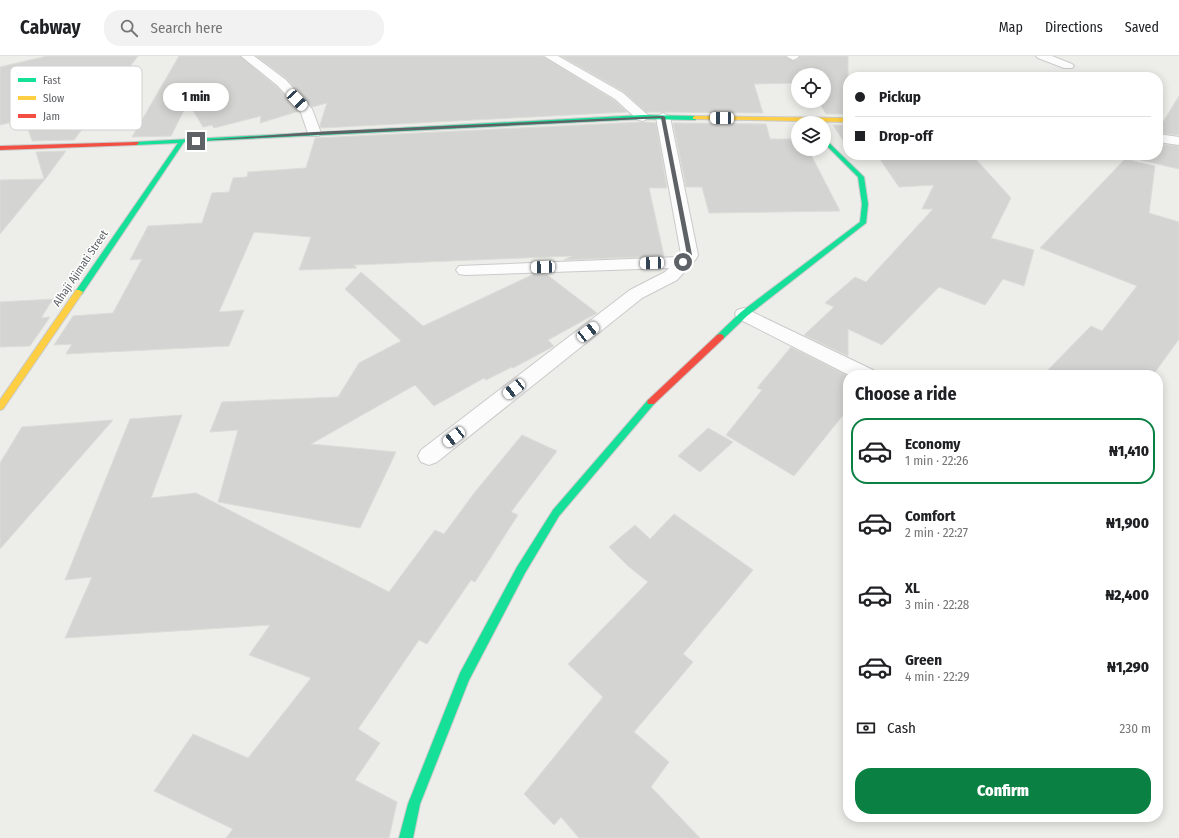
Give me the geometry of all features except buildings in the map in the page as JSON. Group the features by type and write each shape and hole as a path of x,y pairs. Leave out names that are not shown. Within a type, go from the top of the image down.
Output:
{"street":[{"path":"247,56 282,83 306,109 314,133"},
{"path":"550,56 619,96 644,116"},
{"path":"1042,56 1071,61 1063,72"},
{"path":"0,148 181,142 314,133 644,116 791,121"},
{"path":"429,456 636,294 671,276 690,255 663,117"},
{"path":"831,120 843,120"},
{"path":"1163,139 1179,141"},
{"name":"Alhaji Ajimati Street","path":"0,407 181,142"},
{"path":"831,147 843,160"},
{"path":"406,838 414,804 464,677 520,570 556,513 656,396 744,314 770,292 863,223 865,204 860,177 843,160"},
{"path":"465,270 683,262"},
{"path":"744,314 856,370"}],"traffic: fast":[{"path":"136,143 643,117 695,118"},
{"path":"79,292 181,142"},
{"path":"831,147 843,159"},
{"path":"720,337 744,314 863,223 865,204 861,177 844,160"},
{"path":"406,838 414,804 464,677 521,570 556,513 651,402"}],"traffic: slow":[{"path":"695,118 843,120"},
{"path":"0,407 79,292"}],"traffic: jam":[{"path":"0,148 136,143"},
{"path":"651,402 720,337"}],"route":[{"path":"196,141 314,133 644,116 663,117 690,255 683,262"}]}
